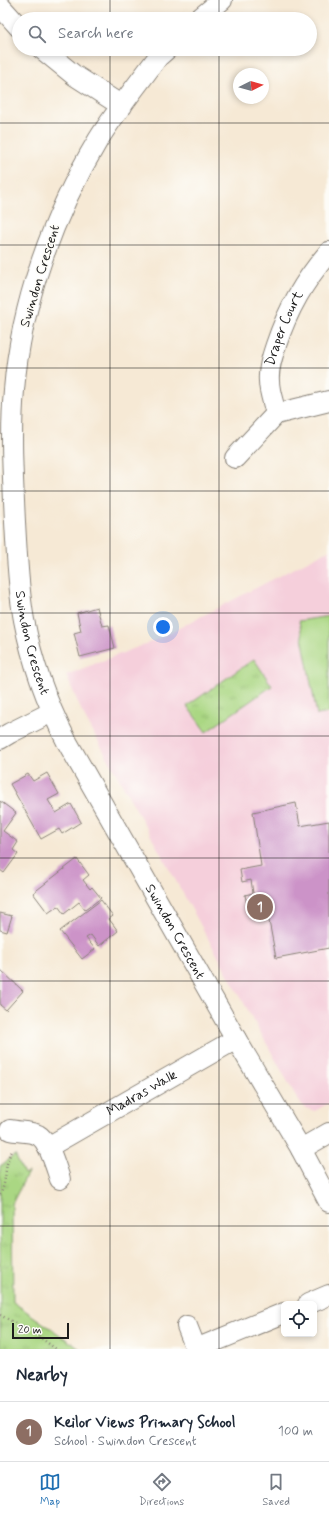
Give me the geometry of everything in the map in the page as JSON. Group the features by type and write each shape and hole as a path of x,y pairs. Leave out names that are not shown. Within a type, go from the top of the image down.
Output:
{"street":[{"path":"207,12 222,0"},
{"path":"0,6 12,19"},
{"path":"51,56 74,75 122,106"},
{"name":"Swindon Crescent","path":"159,56 99,139 79,175 43,258 28,305 19,349 14,390 7,491 24,620 34,662 52,712 66,740 236,1039 301,1149 329,1202"},
{"name":"Draper Court","path":"276,414 268,381 270,362 296,297 329,252"},
{"path":"236,458 276,414 329,401"},
{"path":"0,739 52,712"},
{"name":"Madras Walk","path":"48,1147 236,1039"},
{"path":"16,1131 38,1135 43,1138 60,1179"},
{"path":"301,1149 329,1133"},
{"path":"315,1301 329,1295"},
{"path":"187,1326 196,1349 281,1315"}],"path":[{"path":"0,1194 4,1187 7,1163 12,1152 21,1141 16,1131"},
{"path":"0,1315 34,1333 56,1349"}],"shaded area":[{"path":"329,550 329,1103 315,1111 305,1108 298,1100 83,714 66,675 156,640"}],"green space":[{"path":"329,616 329,713 317,715 299,621"},
{"path":"254,659 272,686 206,732 187,706"},
{"path":"15,1155 24,1174 28,1172 12,1204 13,1302 80,1349 0,1349 0,1166"}],"building":[{"path":"97,607 102,626 109,625 115,648 80,657 74,633 81,631 77,613"},
{"path":"47,773 59,794 48,800 56,813 71,804 81,822 62,834 59,829 41,839 10,784 28,774 33,781"},
{"path":"0,801 16,813 3,831 18,842 13,850 18,854 4,873 0,870"},
{"path":"296,803 300,826 329,821 329,948 276,958 266,905 248,909 245,895 253,893 251,880 242,882 240,870 261,866 253,812"},
{"path":"77,859 89,875 83,880 90,889 92,887 101,898 85,910 79,902 64,914 58,906 48,913 33,893"},
{"path":"101,900 113,916 109,919 118,931 99,946 91,935 86,938 95,949 82,959 60,931"},
{"path":"0,913 12,916 7,932 0,930"},
{"path":"0,969 23,991 6,1010 0,1005"}],"place":[{"name":"Keilor Views Primary School","path":"260,907"}]}
